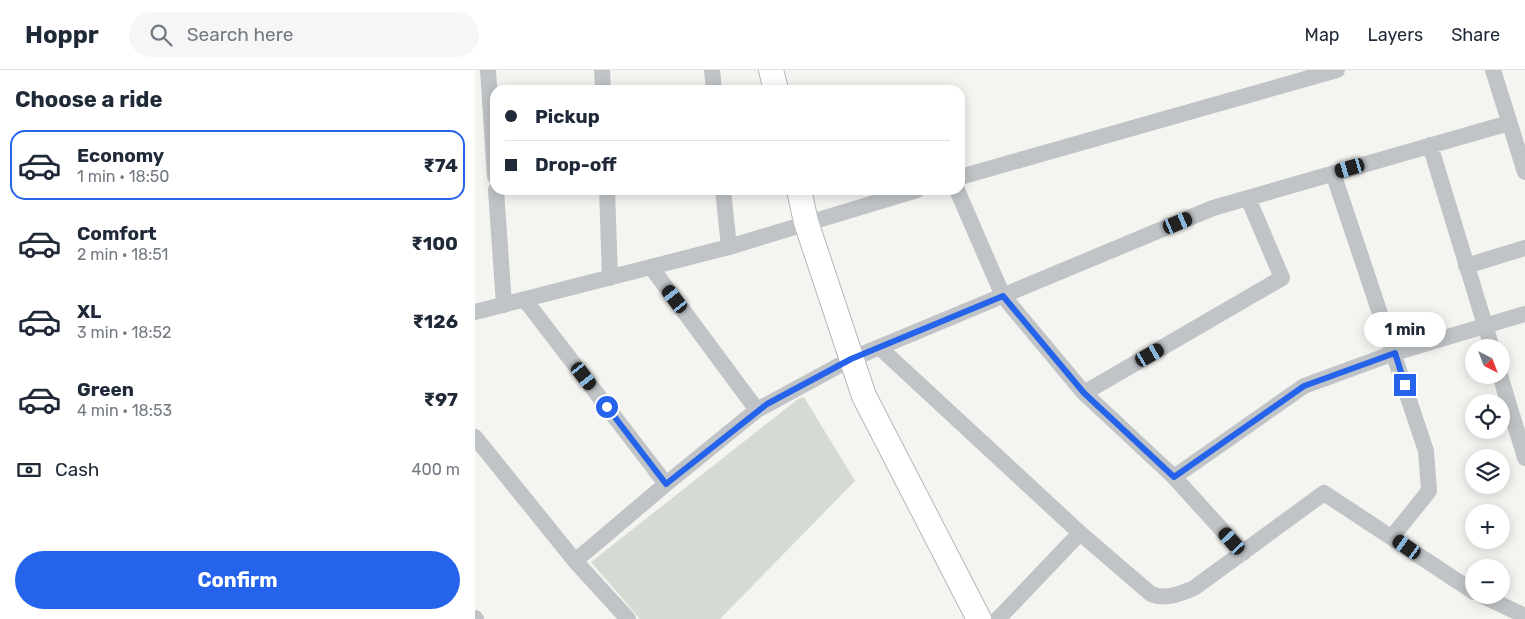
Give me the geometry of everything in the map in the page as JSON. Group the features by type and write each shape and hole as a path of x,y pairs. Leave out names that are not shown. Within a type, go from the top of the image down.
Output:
{"main road":[{"path":"771,70 775,85"},
{"path":"800,195 806,222 864,396 979,619"}],"street":[{"path":"487,70 490,110"},
{"path":"603,70 603,85"},
{"path":"712,70 714,85"},
{"path":"965,177 1337,70"},
{"path":"1493,70 1525,172"},
{"path":"575,561 757,410 851,359 1213,208 1509,123"},
{"path":"1431,145 1489,339"},
{"path":"1333,173 1395,353 1426,451 1429,491 1392,537"},
{"path":"496,195 504,305"},
{"path":"607,195 610,278"},
{"path":"724,195 729,247"},
{"path":"475,312 729,247 900,195"},
{"path":"959,195 1003,296 1084,393 1174,477 1243,553"},
{"path":"1084,393 1282,278 1249,198"},
{"path":"1466,266 1525,248"},
{"path":"651,268 757,410"},
{"path":"525,300 666,484"},
{"path":"1174,477 1304,386 1395,353 1525,314"},
{"path":"879,347 1080,533 1151,594 1160,598 1194,588 1324,493 1465,586"},
{"path":"1503,384 1525,458"},
{"path":"475,437 575,561 627,619"},
{"path":"998,619 1080,533"},
{"path":"1500,604 1525,616"}],"shaded area":[{"path":"804,397 855,481 720,619 640,619 591,562 798,399"}],"route":[{"path":"607,407 666,484 757,410 767,404 851,359 1003,296 1084,393 1174,477 1304,386 1395,353 1405,385"}]}
